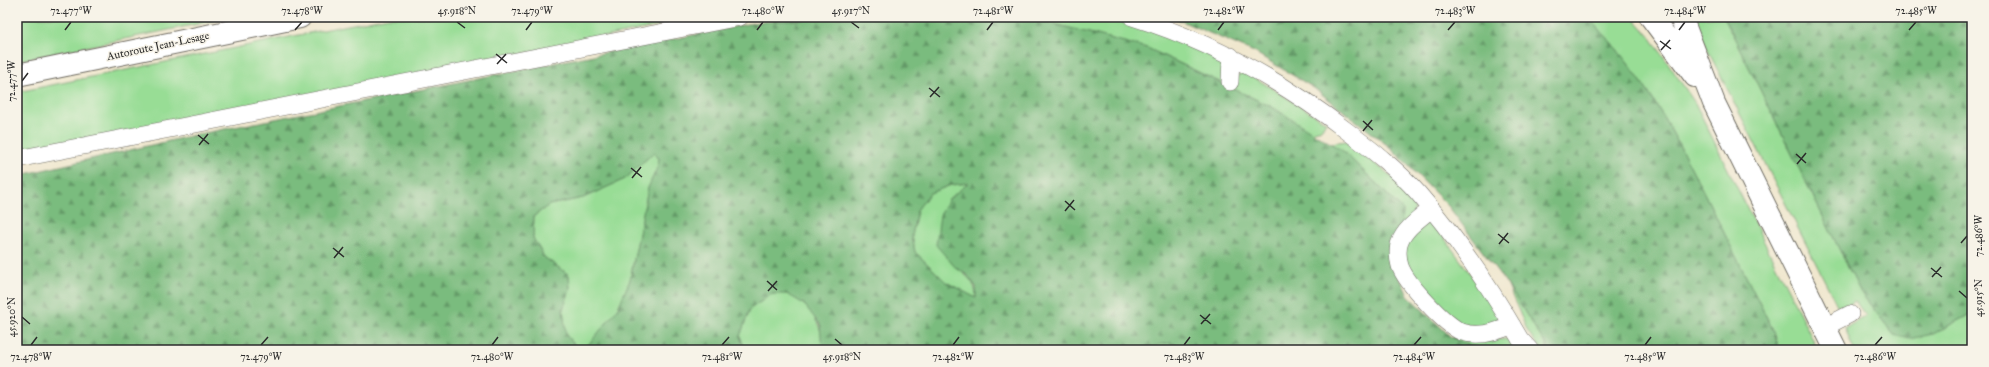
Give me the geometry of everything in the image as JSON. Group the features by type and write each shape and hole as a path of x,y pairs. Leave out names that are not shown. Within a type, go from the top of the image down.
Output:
{"highway":[{"name":"Autoroute Jean-Lesage","path":"17,75 300,17"},
{"path":"1651,17 1714,103"},
{"path":"1680,17 1714,103 1836,350"}],"lane":[{"path":"17,159 740,17"},
{"path":"1132,17 1189,37 1231,56 1271,77 1317,107 1391,166 1431,209 1470,258 1522,341"},
{"path":"1230,82 1231,56"},
{"path":"1431,209 1406,231 1399,242 1400,266 1412,285 1438,315 1462,332 1475,334 1491,333 1522,341"},
{"path":"1825,327 1850,314"}],"green space":[{"path":"17,17 232,17 17,61"},
{"path":"388,17 703,17 17,156 17,92"},
{"path":"778,17 853,17 773,21"},
{"path":"853,17 1017,17 1039,20 1147,48 1272,107 1343,151 1403,210 1402,226 1393,262 1408,296 1451,337 1478,350 1186,350 1182,346 1171,343 1144,350 822,350 820,325 804,304 787,294 772,294 750,309 740,336 745,350 584,350 617,310 630,280 648,188 658,166 659,158 653,153 625,179 583,198 549,205 534,216 533,238 544,257 569,275 570,290 563,309 566,335 579,350 17,350 17,176 195,135 758,22","holes":["968,183 949,199 940,215 936,245 955,267 967,275 976,287 976,298 946,282 915,252 912,236 917,210 930,193 951,185"]},
{"path":"1017,17 1112,17 1192,44 1215,54 1224,69 1224,84 1147,48 1039,20"},
{"path":"1172,17 1588,17 1625,59 1669,126 1774,332 1779,350 1549,350 1507,284 1449,207 1391,148 1314,88 1254,52"},
{"path":"1588,17 1633,17 1651,38 1695,103 1818,350 1779,350 1774,332 1669,126 1625,59"},
{"path":"1693,17 1724,17 1861,293 1894,335 1933,334 1972,313 1972,350 1854,350 1845,328 1866,316 1855,301 1839,309 1708,51"},
{"path":"1724,17 1972,17 1972,313 1933,334 1909,339 1894,335 1861,293"},
{"path":"1247,73 1326,122 1322,129 1311,132 1272,107 1234,89 1238,75"},
{"path":"1347,141 1411,192 1416,206 1411,217 1402,226 1403,210 1343,151 1329,143"},
{"path":"653,153 659,158 658,166 648,188 630,280 618,310 584,350 579,350 566,336 563,309 570,290 569,275 544,257 533,238 534,216 549,205 583,198 625,179"},
{"path":"969,183 949,199 955,267 967,276 973,283 976,298 946,282 915,252 912,236 917,210 930,193 951,185"},
{"path":"1431,223 1442,235 1499,313 1497,322 1490,328 1460,324 1425,292 1407,265 1402,250 1420,224"},
{"path":"1507,284 1549,350 1541,350 1528,332"},
{"path":"772,294 787,294 802,303 808,309 814,317 821,333 823,342 822,350 745,350 740,336 750,309"},
{"path":"1451,337 1484,340 1508,339 1517,345 1518,350 1478,350"},
{"path":"1163,342 1178,345 1186,349 1144,350"}]}
